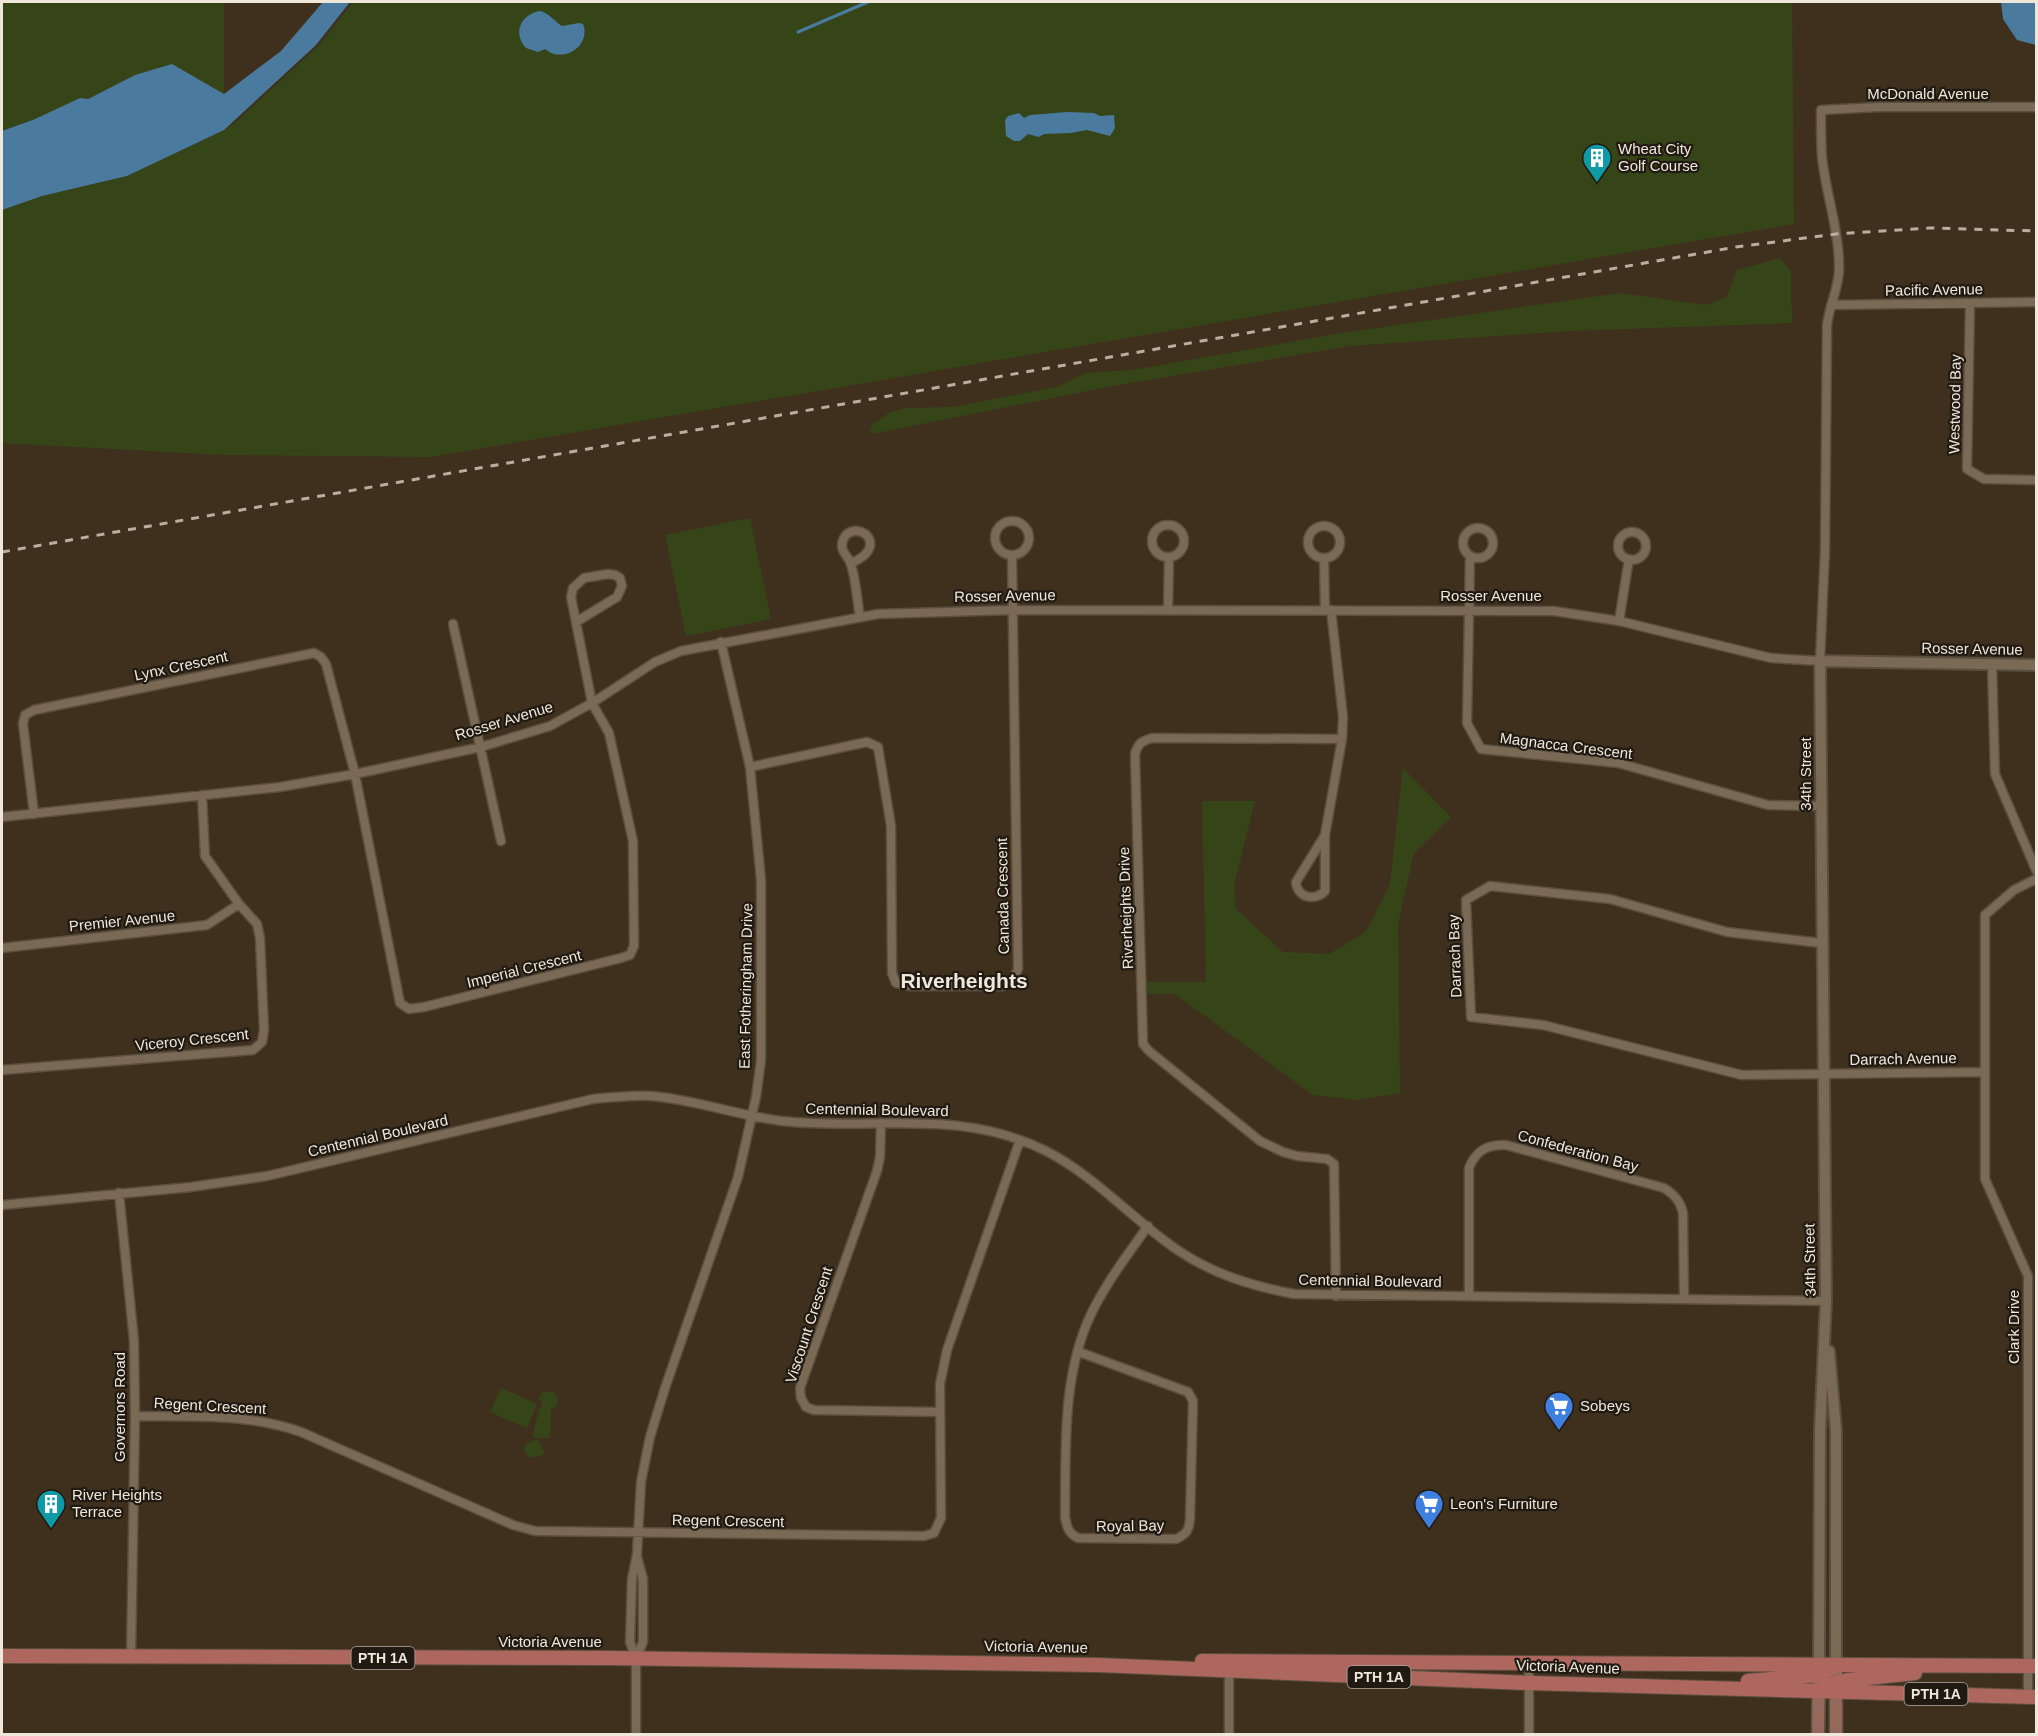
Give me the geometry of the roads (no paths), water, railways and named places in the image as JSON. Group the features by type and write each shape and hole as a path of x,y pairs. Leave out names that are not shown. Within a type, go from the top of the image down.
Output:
{"main road":[{"name":"Victoria Avenue","path":"2,1656 636,1659 1098,1665 1529,1663 1819,1670 1836,1665 2032,1666"},
{"name":"Victoria Avenue","path":"1229,1665 1529,1683 1818,1690 1836,1686 2032,1697"},
{"name":"34th Street","path":"1836,1665 1836,1734"},
{"path":"1836,1686 1984,1666"},
{"name":"34th Street","path":"1818,1734 1819,1670"},
{"path":"1680,1687 1819,1670"}],"street":[{"name":"McDonald Avenue","path":"1821,110 1879,107 2037,107"},
{"name":"34th Street","path":"1819,1670 1820,1452 1826,1301 1820,661 1825,550 1827,325 1838,280 1835,230 1822,158 1821,110"},
{"name":"Pacific Avenue","path":"1831,305 2037,302"},
{"name":"Westwood Bay","path":"1970,303 1967,469 1984,479 2037,480"},
{"path":"1008,521 1023,525 1027,530 1029,542 1023,552 1012,556 1001,553 994,538 998,527 1008,521"},
{"path":"1169,524 1175,525 1183,533 1185,544 1179,553 1169,557 1155,551 1152,541 1159,527 1169,524"},
{"path":"1012,556 1012,610"},
{"path":"1469,610 1470,556"},
{"path":"1168,611 1169,557"},
{"path":"1324,558 1328,610 1342,690 1342,739 1325,835 1325,891 1315,898 1307,897 1296,889 1296,882 1325,835"},
{"path":"1619,621 1629,559"},
{"path":"851,563 860,617"},
{"path":"576,622 616,597 622,586 620,578 608,574 584,578 573,588 571,597 592,703"},
{"name":"Rosser Avenue","path":"2,818 280,787 355,774 481,747 550,726 592,703 655,662 681,651 878,614 1012,610 1554,611 1619,621 1771,657 1820,661 2037,665"},
{"name":"Canada Crescent","path":"750,767 867,742 878,747 891,826 892,973 896,983 909,986 1003,986 1013,980 1018,969 1012,610"},
{"name":"Magnacca Crescent","path":"1469,610 1467,723 1480,749 1618,763 1768,805 1821,806"},
{"path":"453,624 501,841"},
{"name":"East Fotheringham Drive","path":"637,1554 641,1482 650,1437 738,1177 752,1116 760,1060 760,880 750,767 721,642"},
{"name":"Lynx Crescent","path":"34,814 24,724 25,715 34,710 305,654 314,653 326,664 355,774"},
{"path":"1992,665 1995,774 2037,870"},
{"name":"Imperial Crescent","path":"355,774 400,1003 409,1009 424,1007 621,958 630,955 634,946 633,841 609,733 592,703"},
{"name":"Riverheights Drive","path":"1336,1296 1334,1164 1327,1160 1282,1152 1260,1141 1143,1044 1135,754 1137,746 1144,740 1152,738 1342,739"},
{"name":"Viceroy Crescent","path":"2,1070 253,1050 262,1042 264,1030 260,938 257,924 239,904 206,856 202,795"},
{"name":"Clark Drive","path":"2032,1697 2028,1276 1985,1179 1984,1072 1985,915 2014,890 2037,879"},
{"name":"Darrach Bay","path":"1821,944 1727,932 1610,899 1490,886 1466,900 1471,1017 1543,1025 1743,1075 1823,1074"},
{"name":"Premier Avenue","path":"2,948 207,925 239,904"},
{"name":"Darrach Avenue","path":"1823,1074 1984,1072"},
{"name":"Centennial Boulevard","path":"2,1205 267,1176 593,1099 626,1095 661,1097 752,1116 811,1123 961,1125 1001,1133 1045,1150 1074,1168 1110,1194 1175,1248 1198,1262 1224,1275 1256,1286 1294,1294 1826,1301"},
{"name":"Viscount Crescent","path":"881,1123 880,1157 877,1171 800,1388 801,1398 806,1407 814,1410 940,1412"},
{"name":"Regent Crescent","path":"135,1416 241,1418 274,1423 301,1432 513,1525 548,1532 924,1536 934,1533 941,1518 940,1384 947,1350 1020,1140"},
{"name":"Confederation Bay","path":"1469,1296 1469,1168 1473,1158 1485,1147 1493,1144 1664,1188 1672,1193 1683,1213 1684,1299"},
{"name":"Governors Road","path":"119,1194 134,1341 131,1657"},
{"name":"Royal Bay","path":"1079,1352 1188,1392 1192,1401 1191,1507 1189,1529 1184,1535 1176,1539 1088,1540 1071,1535 1065,1517 1067,1414 1071,1377 1087,1324 1103,1290 1148,1226"},
{"name":"34th Street","path":"1825,1315 1836,1431 1836,1665"},
{"path":"1820,1452 1836,1452"},
{"path":"636,1659 644,1642 643,1579 637,1554"},
{"path":"636,1734 636,1659 630,1637 632,1579 637,1554"},
{"path":"1529,1663 1529,1734"},
{"path":"1229,1665 1229,1734"}],"water":[{"path":"323,2 350,2 316,45 224,130 127,176 42,196 2,210 2,131 35,119 80,98 88,99 135,75 172,64 224,94 281,51"},
{"path":"2001,2 2036,2 2036,45 2017,40 2003,19"},
{"path":"540,11 562,26 583,24 584,37 578,47 561,55 553,54 545,49 538,52 526,48 519,30 528,16"},
{"path":"1067,112 1094,113 1100,116 1114,115 1115,128 1110,136 1087,130 1044,134 1039,137 1028,134 1020,141 1014,141 1006,136 1005,120 1008,116 1019,113 1024,118 1030,115"}],"waterway":[{"path":"798,32 868,2"}],"railway":[{"path":"2,552 1736,247 1836,234 1930,228 2036,231"}],"place":[{"name":"Wheat City Golf Course","path":"1597,184"},
{"name":"Sobeys","path":"1559,1432"},
{"name":"River Heights Terrace","path":"51,1530"},
{"name":"Leon's Furniture","path":"1429,1530"}],"district":[{"name":"Riverheights","path":"964,981"}]}
